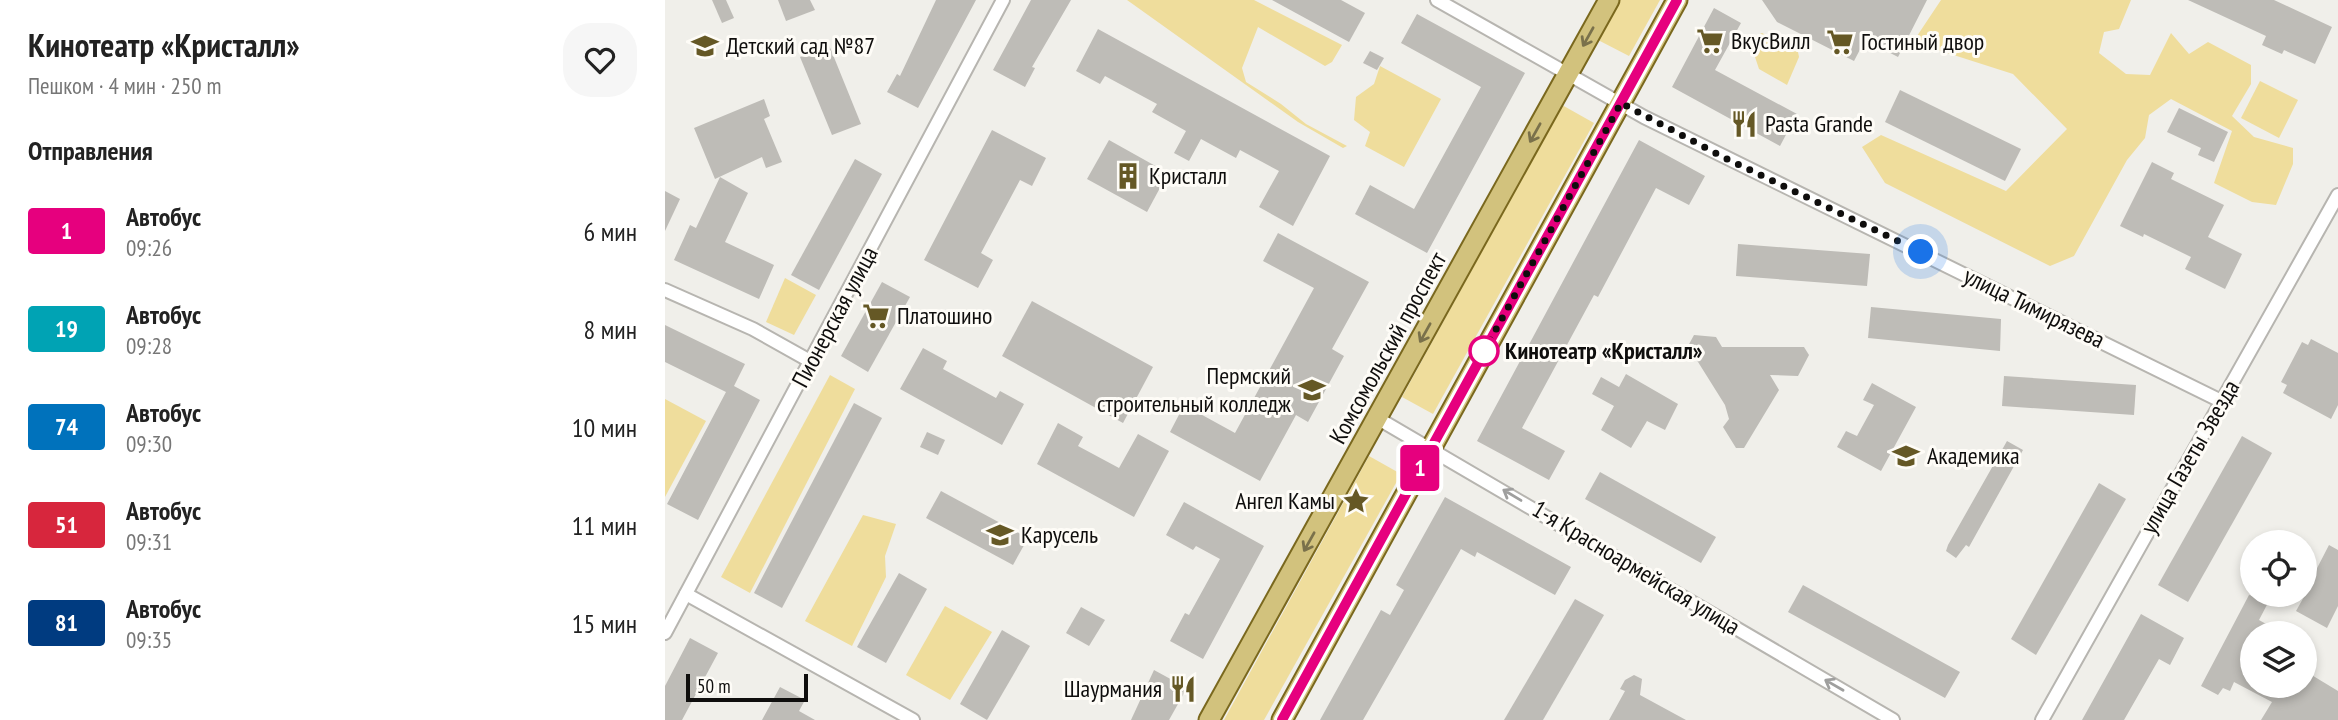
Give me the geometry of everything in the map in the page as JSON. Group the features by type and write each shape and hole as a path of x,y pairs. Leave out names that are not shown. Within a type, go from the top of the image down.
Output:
{"main road":[{"name":"Комсомольский проспект","path":"1209,720 1609,0"},
{"path":"1282,720 1677,0"}],"street":[{"name":"Пионерская улица","path":"665,633 1003,0"},
{"name":"улица Тимирязева","path":"1437,0 1725,158 2221,401"},
{"name":"улица Газеты Звезда","path":"2042,720 2338,195"},
{"path":"665,290 753,329 810,361"},
{"name":"1-я Красноармейская улица","path":"1377,418 1432,447 1893,720"},
{"path":"686,594 913,720"}],"shaded area":[{"path":"1127,0 1254,0 1342,45 1332,62 1325,66 1258,27 1242,68 1246,82 1306,124 1347,146 1343,148 1298,122"},
{"path":"1620,0 1660,0 1629,56 1598,40"},
{"path":"1941,0 2131,0 2119,29 2104,32 2099,53 2126,74 2150,75 2171,33 2189,54 2208,42 2251,65 2251,84 2232,116 2254,137 2293,148 2293,164 2276,205 2252,202 2214,183 2232,131 2171,99 2149,115 2145,138 2127,160 2074,256 2050,266 1885,183 1862,147 1881,135 2006,191 2067,129 2013,74 1913,42"},
{"path":"1762,33 1798,52 1799,57 1787,85 1759,69 1752,48 1756,36"},
{"path":"1380,66 1441,99 1404,167 1365,146 1370,132 1354,120 1356,97 1374,84"},
{"path":"2260,81 2298,100 2279,138 2241,118"},
{"path":"1562,105 1594,123 1433,414 1402,397"},
{"path":"785,278 816,295 794,335 766,322"},
{"path":"830,375 855,389 750,593 721,577"},
{"path":"665,399 706,421 665,497"},
{"path":"1369,456 1401,474 1264,720 1224,720"},
{"path":"863,515 896,524 885,556 886,577 852,646 805,621"},
{"path":"945,606 992,632 950,700 906,675"}],"building":[{"path":"712,0 726,0 734,18 722,23"},
{"path":"778,0 810,0 815,10 786,21"},
{"path":"936,0 976,0 918,108 887,92 897,74 900,76"},
{"path":"1031,0 1071,0 1032,67 1035,68 1025,87 993,70"},
{"path":"1272,0 1341,0 1365,13 1349,42"},
{"name":"Гостиный двор","path":"1762,0 1927,0 1898,57 1865,40 1854,61 1777,22"},
{"path":"2188,0 2274,0 2332,27 2315,64 2284,50 2282,54 2262,45 2266,36"},
{"path":"1714,8 1741,23 1715,70 1797,114 1780,146 1672,87"},
{"path":"1417,14 1525,73 1427,253 1355,214 1370,185 1414,209 1481,87 1401,43"},
{"path":"1098,29 1330,156 1293,226 1259,207 1279,171 1240,150 1236,158 1201,139 1189,161 1174,153 1186,131 1152,112 1157,104 1105,76 1100,84 1076,71"},
{"path":"829,45 861,124 832,135 800,57"},
{"path":"1370,51 1384,58 1377,70 1363,63"},
{"path":"1900,90 2021,149 2005,181 1885,122"},
{"path":"764,99 770,116 764,119 782,162 766,168 762,157 715,179 694,128"},
{"path":"2179,108 2228,132 2214,162 2198,155 2201,148 2167,132"},
{"path":"992,130 1046,158 1032,186 1020,180 981,253 993,260 978,288 924,260"},
{"name":"Кристалл","path":"1109,140 1168,173 1147,212 1087,179"},
{"path":"1639,140 1705,176 1689,205 1656,188 1598,297 1594,295 1522,428 1565,451 1549,480 1477,441"},
{"path":"855,159 882,174 819,290 791,275"},
{"path":"2152,162 2174,173 2171,179 2224,205 2208,237 2242,254 2225,289 2185,269 2191,257 2144,234 2143,237 2120,226"},
{"path":"720,177 748,193 725,242 774,265 759,299 674,260 690,225 696,228"},
{"path":"665,191 680,199 665,231"},
{"path":"1278,233 1369,282 1332,349 1344,356 1308,422 1296,415 1260,481 1170,432 1184,405 1235,433 1314,288 1263,261"},
{"path":"1738,244 1870,254 1867,286 1736,276"},
{"path":"882,282 910,297 868,372 841,356"},
{"path":"1032,301 1153,367 1123,423 1002,356"},
{"path":"1871,307 2001,319 2000,351 1868,338"},
{"path":"665,325 745,364 734,386 760,400 698,520 667,504 726,392 665,362"},
{"path":"1694,335 1716,337 1722,347 1804,347 1809,355 1798,376 1770,375 1779,390 1744,448 1736,448 1723,427 1729,419 1725,405 1688,346"},
{"path":"2311,339 2338,353 2338,405 2331,419 2283,393 2287,385 2281,382 2302,342 2308,345"},
{"path":"923,348 947,361 943,369 996,398 1000,391 1024,404 1002,445 900,389"},
{"path":"1626,374 1678,404 1665,430 1647,421 1631,448 1601,430 1614,406 1592,394 1601,377 1619,387"},
{"path":"2004,376 2136,385 2134,415 2002,406"},
{"path":"1872,383 1916,407 1881,471 1837,447 1846,431 1857,436 1874,405 1863,400"},
{"path":"854,403 882,418 782,608 754,593"},
{"path":"1058,423 1083,437 1078,446 1119,468 1138,434 1169,451 1134,517 1037,464"},
{"path":"927,432 945,440 938,455 920,447"},
{"path":"2242,436 2272,453 2188,602 2158,585"},
{"path":"2007,441 2023,450 1969,547 1966,545 1956,558 1946,551 1948,545"},
{"path":"1600,472 1716,537 1701,563 1585,499"},
{"path":"2099,483 2126,499 2036,655 2011,639"},
{"path":"941,491 1028,538 1013,565 926,518"},
{"path":"1445,497 1571,567 1555,595 1477,552 1475,557 1461,549 1363,720 1320,720 1381,610 1390,615 1404,590 1396,585"},
{"path":"1184,502 1264,546 1203,659 1170,641 1185,613 1189,615 1220,559 1196,546 1193,550 1166,535"},
{"path":"2329,545 2338,550 2338,606 2327,628 2296,611 2298,607 2317,607 2317,568"},
{"path":"899,573 927,589 886,663 857,647"},
{"path":"1803,585 1960,672 1945,698 1788,612"},
{"path":"1575,599 1604,615 1543,720 1504,720"},
{"path":"1081,607 1105,620 1089,646 1066,633"},
{"path":"2243,607 2266,607 2261,621 2240,621 2240,685 2234,682 2230,691 2223,688 2218,695 2201,686"},
{"path":"2141,614 2184,638 2170,665 2159,659 2124,720 2082,720"},
{"path":"1002,630 1030,646 987,720 960,704"},
{"path":"690,638 718,653 682,720 665,720 665,686"},
{"path":"1154,670 1187,688 1169,720 1131,720"},
{"path":"1634,675 1642,679 1640,695 1686,720 1609,720 1625,691 1620,689 1625,680"},
{"path":"2317,678 2338,691 2338,720 2261,720 2272,702 2264,698 2317,698"},
{"path":"780,687 805,700 799,711 815,720 762,720"}],"bus line":[{"name":"1","path":"1282,720 1677,0"}],"place":[{"name":"ВкусВилл","path":"1710,41"},
{"name":"Гостиный двор","path":"1840,42"},
{"name":"Детский сад №87","path":"705,46"},
{"name":"Pasta Grande","path":"1744,124"},
{"name":"Кристалл","path":"1128,176"},
{"name":"Платошино","path":"876,316"},
{"name":"Кинотеатр «Кристалл»","path":"1484,351"},
{"name":"Пермский строительный колледж","path":"1312,390"},
{"name":"Академика","path":"1906,456"},
{"name":"Ангел Камы","path":"1356,501"},
{"name":"Карусель","path":"1000,535"},
{"name":"Шаурмания","path":"1183,689"}],"route":[{"path":"1484,351 1621,103 1725,158 1781,182 1921,252"}]}
